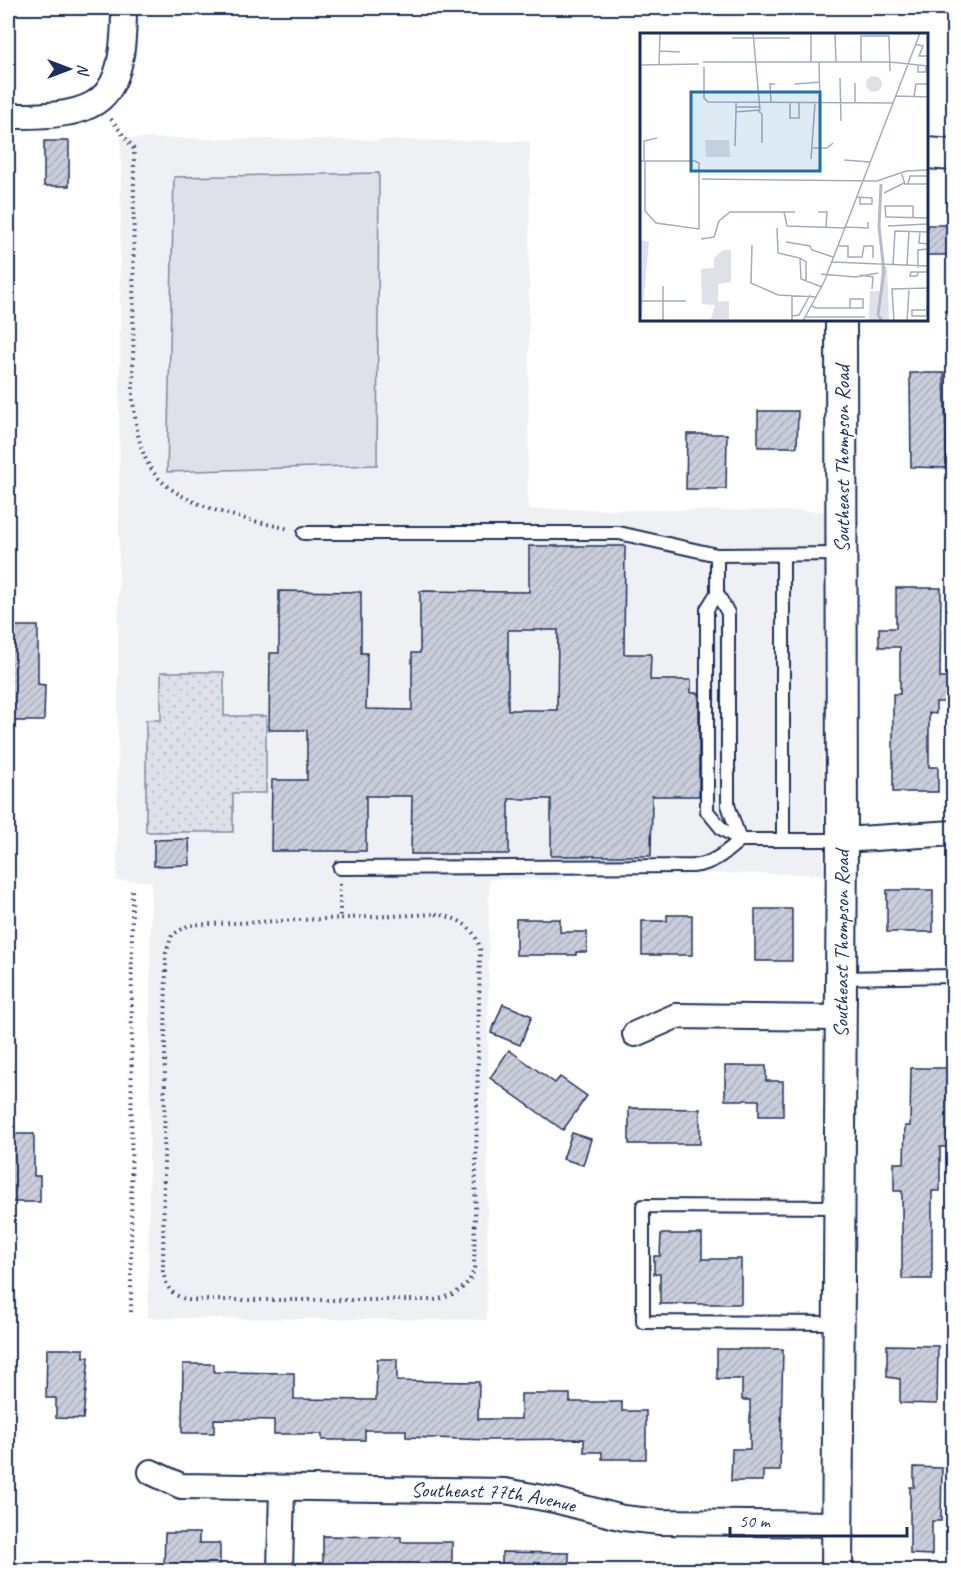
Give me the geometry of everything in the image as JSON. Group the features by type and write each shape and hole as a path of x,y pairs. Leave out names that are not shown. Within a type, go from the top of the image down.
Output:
{"street":[{"path":"8,116 76,112 97,101 107,91 120,70 124,8"},
{"path":"928,153 954,155"},
{"name":"Southeast Thompson Road","path":"837,1570 842,840 841,321"},
{"path":"842,840 954,833"},
{"path":"635,1034 676,1016 839,1018"},
{"name":"Southeast 77th Avenue","path":"151,1472 181,1486 505,1491 554,1500 623,1518 660,1522 837,1524"},
{"path":"280,1570 282,1489"}],"lane":[{"path":"304,533 619,533 717,555 842,554"},
{"path":"717,555 717,593 728,614 728,805 740,840"},
{"path":"783,555 783,840"},
{"path":"717,593 707,609 707,811 722,829 740,840 842,840"},
{"path":"340,868 693,866 711,863 740,840"},
{"path":"840,978 954,975"},
{"path":"838,1323 643,1322 643,1206 839,1207"}],"path":[{"path":"97,101 134,149 133,401 136,430 150,468 176,493 222,512 304,533"},
{"path":"340,868 340,918"},
{"path":"130,1312 132,886"},
{"path":"436,914 452,917 467,925 477,936 480,949 472,1276 458,1292 434,1300 189,1300 178,1298 165,1284 164,1271 167,943 180,928 189,926 340,918 436,914"}],"shaded area":[{"path":"121,138 530,141 528,509 825,511 823,874 564,873 563,880 489,879 487,1320 148,1318 151,881 117,881"},
{"path":"379,173 377,465 167,472 174,177"},
{"path":"161,672 224,672 224,716 266,716 266,793 233,793 233,832 146,832 146,720 161,720"}],"building":[{"path":"44,141 69,141 69,186 44,186"},
{"path":"928,225 950,225 950,255 928,255"},
{"path":"910,373 944,373 947,468 911,467"},
{"path":"758,411 798,411 797,447 758,447"},
{"path":"687,434 727,434 726,489 686,489"},
{"path":"529,546 625,546 624,654 651,654 650,680 691,680 691,693 699,693 699,796 652,796 651,856 551,856 551,799 509,799 509,854 411,854 412,796 366,796 366,851 271,851 272,780 307,780 307,730 269,730 270,653 279,653 279,591 361,592 361,653 367,653 366,709 412,710 412,653 420,653 420,591 529,592","holes":["508,630 558,630 557,710 508,710"]},
{"path":"896,588 941,588 940,678 952,678 952,702 936,702 936,714 929,713 929,767 938,767 938,792 893,792 893,694 900,694 900,647 879,647 879,628 896,628"},
{"path":"8,626 38,626 38,684 45,685 44,721 8,721"},
{"path":"189,839 190,865 154,866 154,840"},
{"path":"887,890 933,890 933,932 887,932"},
{"path":"755,909 792,909 792,961 755,961"},
{"path":"667,915 692,915 692,955 642,955 642,921 667,921"},
{"path":"516,919 560,919 560,932 587,932 587,952 576,952 576,955 516,955"},
{"path":"503,1004 532,1016 520,1045 491,1033"},
{"path":"509,1050 555,1083 560,1077 587,1096 563,1130 490,1078"},
{"path":"725,1066 766,1066 766,1081 783,1081 783,1116 759,1116 759,1100 725,1100"},
{"path":"911,1068 954,1068 954,1147 940,1147 940,1191 932,1191 932,1279 902,1279 902,1191 894,1191 894,1163 904,1163 905,1126 910,1126"},
{"path":"629,1108 700,1109 700,1144 629,1144"},
{"path":"572,1133 591,1139 583,1165 563,1159"},
{"path":"8,1134 34,1134 34,1176 40,1176 40,1202 8,1202"},
{"path":"661,1234 702,1234 702,1259 741,1259 741,1304 660,1304 660,1274 654,1274 654,1256 660,1256"},
{"path":"887,1345 938,1346 937,1404 900,1403 900,1379 887,1377"},
{"path":"47,1349 84,1349 84,1357 89,1357 83,1419 56,1418 56,1398 46,1398"},
{"path":"717,1349 783,1349 780,1471 763,1471 763,1481 731,1481 732,1449 750,1449 750,1400 742,1400 742,1379 717,1379"},
{"path":"377,1359 397,1359 397,1381 479,1382 478,1419 521,1419 521,1394 570,1394 570,1402 622,1402 622,1411 646,1411 646,1459 602,1459 602,1452 584,1452 584,1439 488,1440 406,1437 406,1430 365,1430 365,1440 322,1440 322,1434 274,1434 274,1420 214,1419 214,1433 182,1433 183,1364 214,1364 214,1372 294,1373 294,1399 376,1400"},
{"path":"914,1467 942,1468 941,1521 932,1521 932,1555 910,1554 910,1487 914,1487"},
{"path":"165,1533 199,1533 199,1543 220,1543 220,1570 164,1570"},
{"path":"323,1536 401,1537 401,1542 452,1542 452,1570 323,1570"},
{"path":"502,1552 569,1553 569,1570 502,1570"}]}
